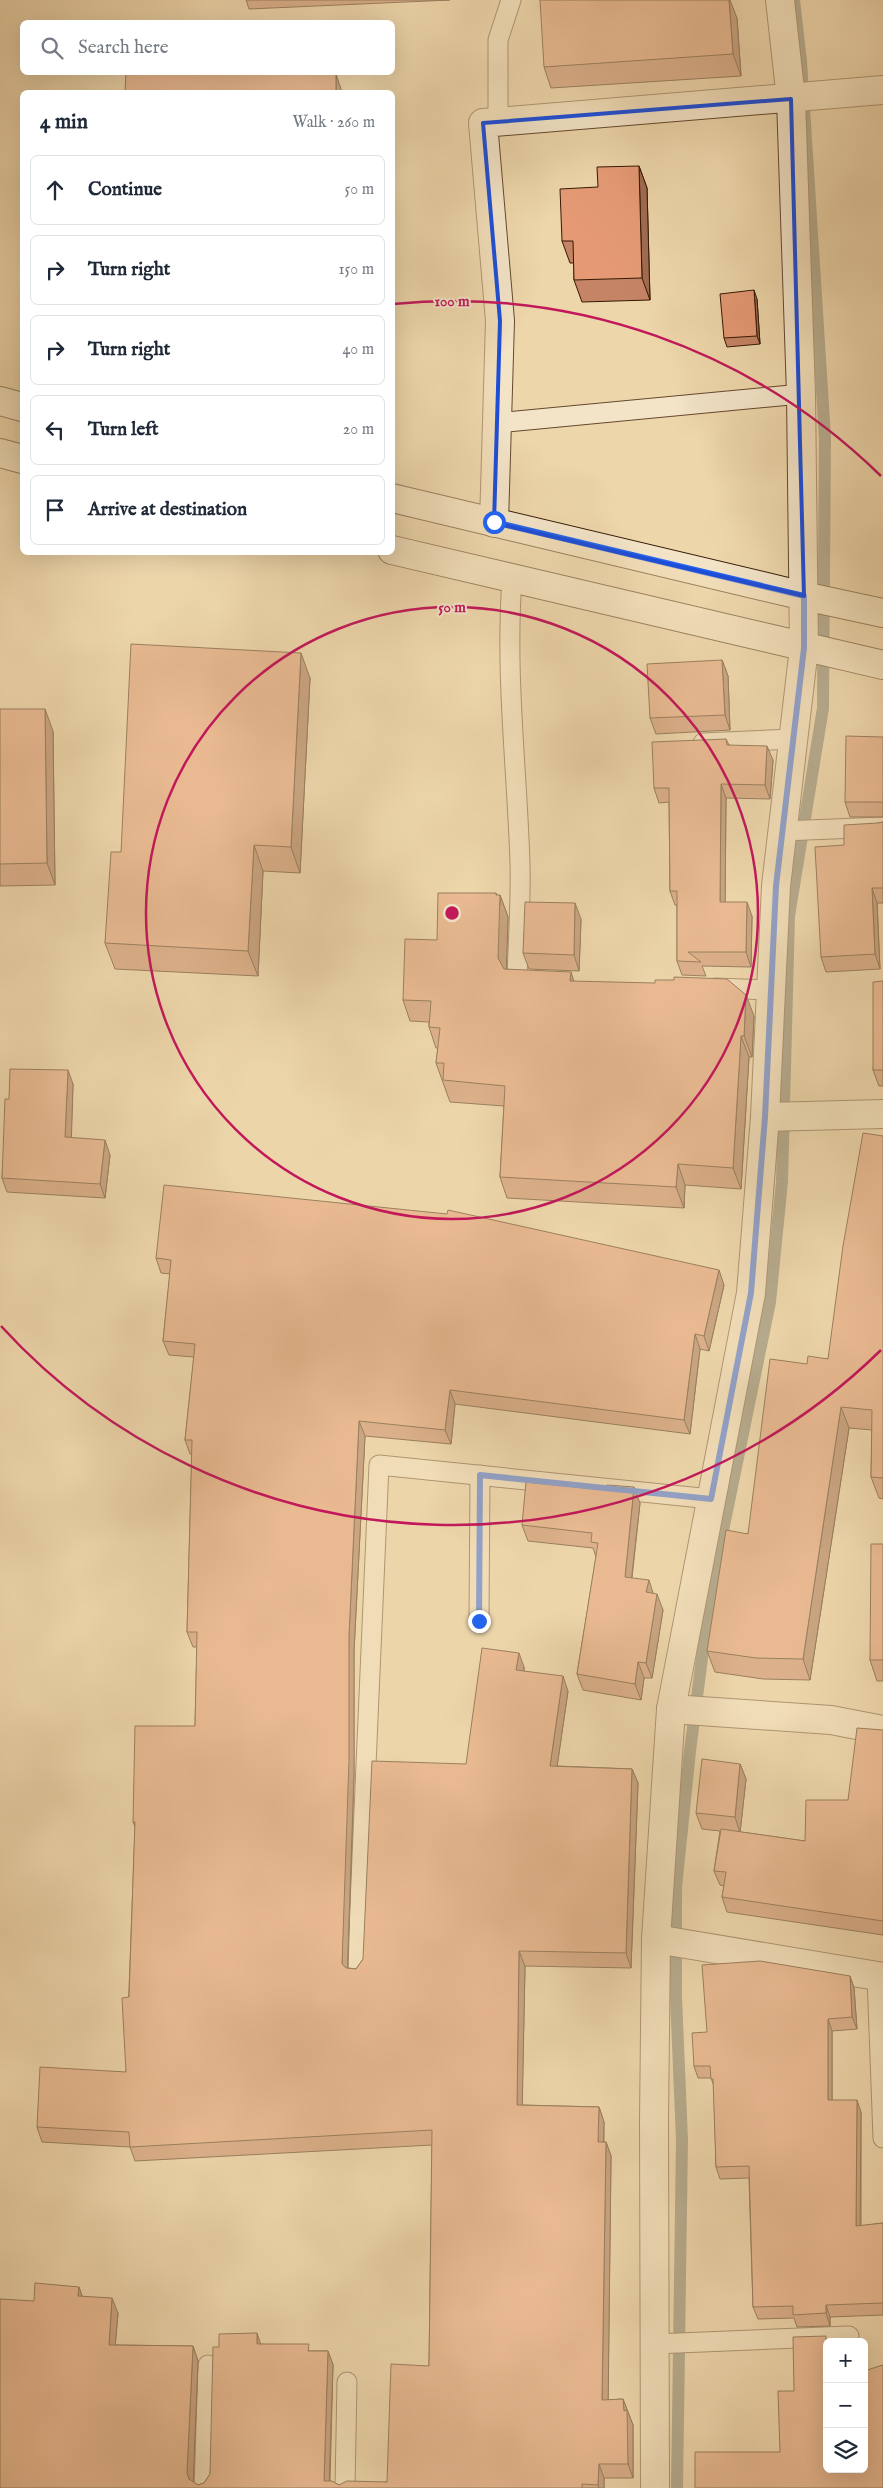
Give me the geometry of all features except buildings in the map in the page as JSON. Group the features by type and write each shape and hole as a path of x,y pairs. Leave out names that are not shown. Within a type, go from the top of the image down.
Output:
{"street":[{"path":"655,2488 656,1939 671,1709 751,1293 765,1117 776,886 804,648 802,394 791,98 780,0"},
{"path":"494,522 500,321 483,123 883,90"},
{"path":"0,401 20,406"},
{"path":"0,453 20,458"},
{"path":"395,499 883,613"},
{"path":"395,551 883,665"},
{"path":"765,1117 883,1114"},
{"path":"671,1709 831,1720 883,1730"},
{"path":"656,1939 880,1977"}],"lane":[{"path":"498,121 498,40 511,0"},
{"path":"496,423 802,394"},
{"path":"512,579 509,626 512,740 520,864 517,980 546,982"},
{"path":"686,743 793,739"},
{"path":"782,832 883,826"},
{"path":"693,987 771,990"},
{"path":"357,1973 379,1465 711,1499"},
{"path":"479,1621 480,1475"},
{"path":"880,1977 882,2138"},
{"path":"654,2344 849,2336"},
{"path":"204,2488 208,2365"},
{"path":"345,2488 347,2382"}],"highlighted area":[{"path":"791,99 804,596 494,523 500,321 483,123"}],"waterway":[{"path":"677,2488 682,2140 676,1997 676,1888 690,1751 711,1589 770,1302 782,1182 789,916 823,708 825,437 801,61 794,0"}],"route":[{"path":"479,1621 480,1475 711,1499 751,1293 765,1117 776,886 804,648 804,596 494,522"}]}
